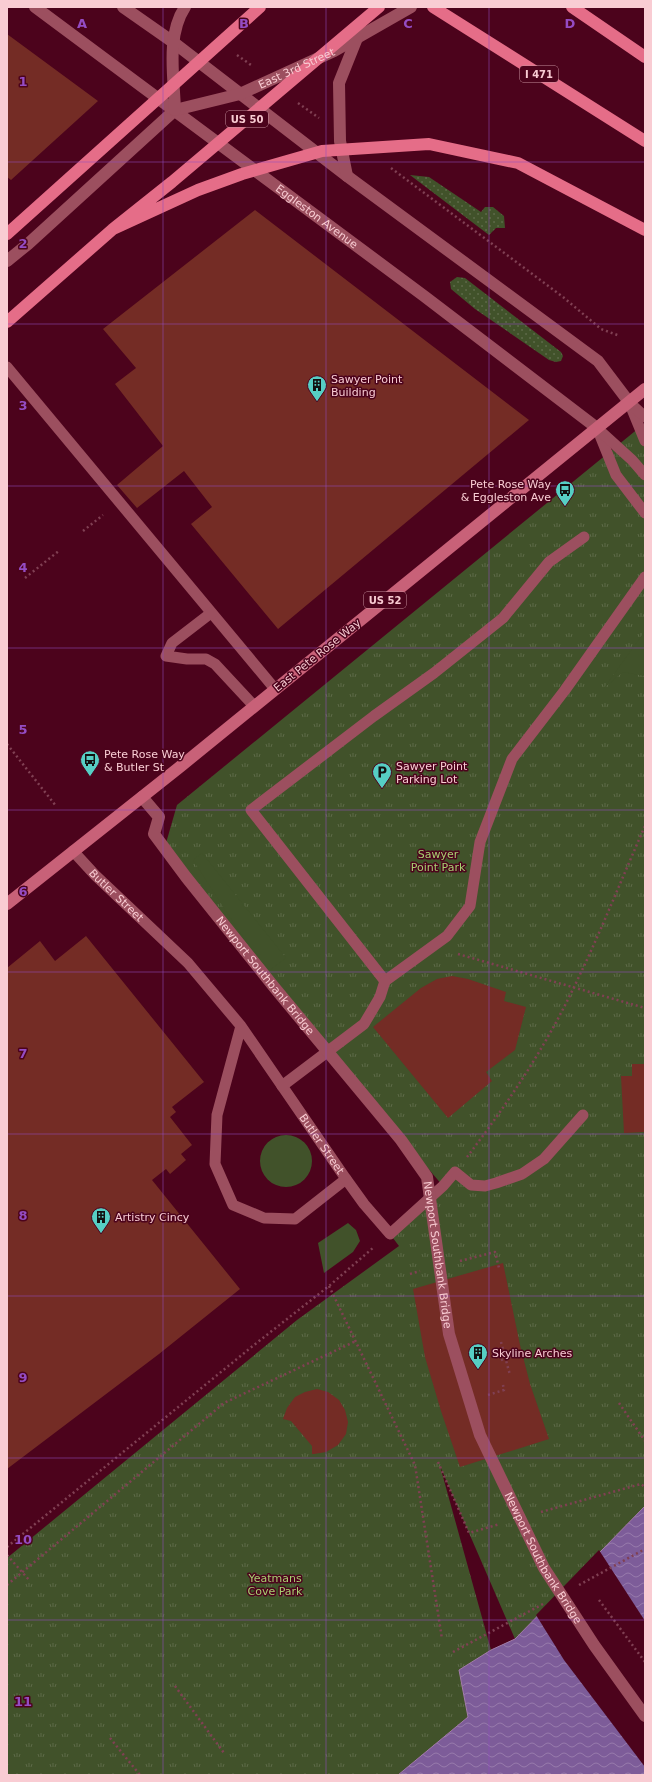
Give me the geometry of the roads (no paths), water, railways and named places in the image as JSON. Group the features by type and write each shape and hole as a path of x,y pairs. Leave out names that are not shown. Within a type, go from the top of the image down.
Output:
{"highway":[{"path":"7,234 260,7"},
{"name":"US 50","path":"7,322 113,229 172,182 379,7"},
{"name":"I 471","path":"433,7 645,141"},
{"path":"572,7 645,57"},
{"path":"113,229 198,190 242,174 322,151 429,144 518,163 645,230"}],"main road":[{"name":"Eggleston Avenue","path":"35,7 424,296 597,428"},
{"path":"123,7 173,42 347,176 598,361 629,402"},
{"path":"175,110 173,42 181,13 185,7"},
{"name":"East 3rd Street","path":"7,261 34,239 175,110 240,94 334,51 411,7"},
{"path":"347,176 340,141 339,83 357,38"},
{"name":"East Pete Rose Way","path":"7,904 142,797 645,389"},
{"name":"Newport Southbank Bridge","path":"142,797 159,818 154,834 186,877 274,987 401,1140 427,1177 449,1334 480,1435 544,1568 594,1645 645,1716"}],"lane":[{"path":"7,367 275,689"},
{"path":"629,402 645,417"},
{"path":"629,402 645,441"},
{"path":"597,428 632,460 645,475"},
{"path":"597,428 616,475 645,512"},
{"path":"385,981 251,810 374,716 434,673 504,618 549,562 584,537"},
{"path":"282,1086 364,1024 380,997 385,981 447,936 470,906 480,842 512,759 565,690 645,577"},
{"path":"211,613 172,643 166,656 187,659 206,659 215,664 254,706"},
{"name":"Butler Street","path":"73,852 95,875 188,963 241,1026 346,1179 295,1219 264,1218 233,1205 215,1164 217,1116 241,1026"},
{"path":"346,1179 364,1204 390,1234 443,1186 455,1172 472,1185 485,1186 496,1184 522,1174 544,1159 583,1116"}],"water":[{"path":"645,1506 645,1775 398,1775 468,1717 459,1670 491,1650 515,1639"}],"place":[{"name":"Sawyer Point Building","path":"317,402"},
{"name":"Pete Rose Way & Eggleston Ave","path":"565,507"},
{"name":"Pete Rose Way & Butler St","path":"90,777"},
{"name":"Sawyer Point Parking Lot","path":"382,789"},
{"name":"Artistry Cincy","path":"101,1234"},
{"name":"Skyline Arches","path":"478,1370"}],"park label":[{"name":"Sawyer Point Park","path":"438,860"},
{"name":"Yeatmans Cove Park","path":"275,1584"}]}
